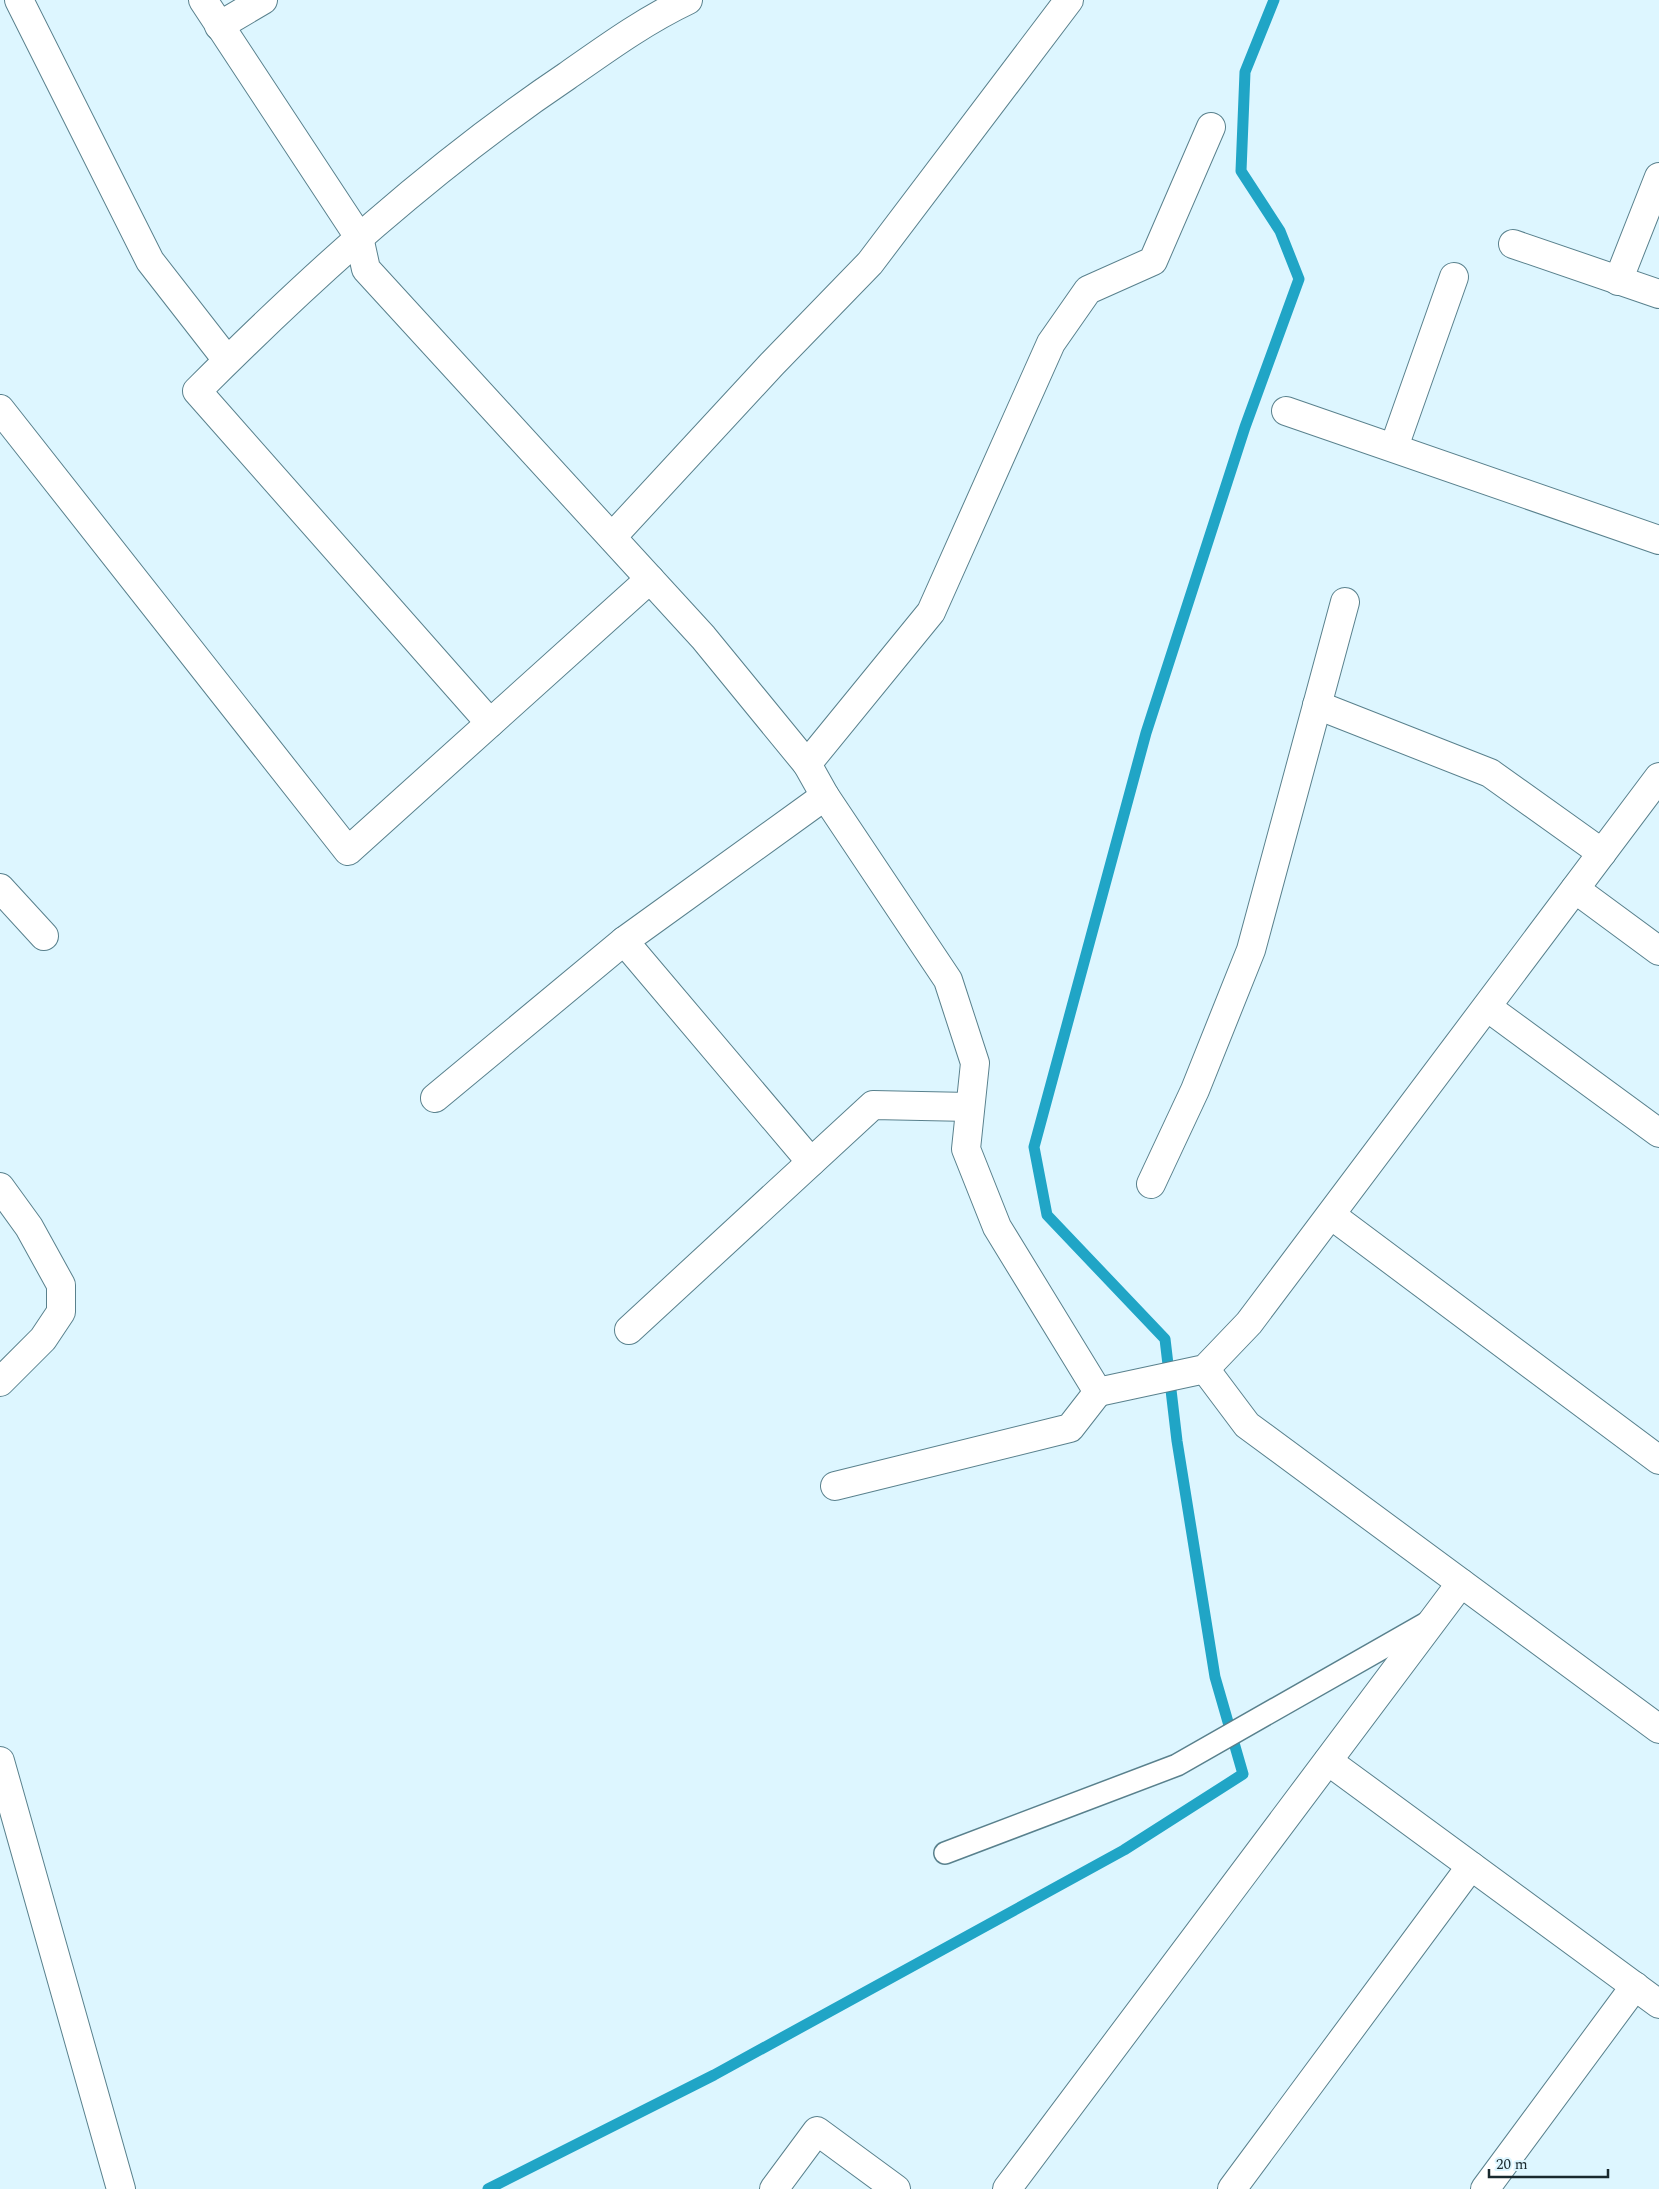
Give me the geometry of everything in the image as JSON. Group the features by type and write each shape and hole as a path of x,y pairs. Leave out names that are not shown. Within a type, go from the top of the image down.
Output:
{"street":[{"path":"19,0 150,261 227,360"},
{"path":"203,0 359,237 366,269 703,638 807,764 825,796 948,980 975,1063 966,1149 997,1227 1098,1392"},
{"path":"220,26 263,0"},
{"path":"490,723 196,391 359,237 510,114 653,17 688,0"},
{"path":"612,537 772,364 870,263 1069,0"},
{"path":"807,764 931,612 1050,342 1088,290 1153,261 1211,127"},
{"path":"1618,281 1659,177"},
{"path":"1513,244 1659,294"},
{"path":"1394,447 1454,277"},
{"path":"0,409 348,851 650,579"},
{"path":"1286,411 1659,540"},
{"path":"1151,1184 1195,1090 1250,950 1345,602"},
{"path":"1317,705 1490,773 1602,852"},
{"path":"835,1486 1070,1428 1098,1392 1205,1370 1249,1323 1659,777"},
{"path":"435,1098 624,942 825,796"},
{"path":"0,888 44,936"},
{"path":"1575,889 1659,951"},
{"path":"624,942 811,1162"},
{"path":"1487,1007 1659,1133"},
{"path":"629,1330 873,1105 970,1107"},
{"path":"0,1187 29,1227 61,1285 61,1312 43,1339 0,1382"},
{"path":"1331,1215 1659,1460"},
{"path":"1205,1370 1247,1425 1659,1729"},
{"path":"1007,2189 1461,1583"},
{"path":"1328,1760 1659,2004"},
{"path":"0,1761 121,2189"},
{"path":"1232,2189 1471,1866"},
{"path":"1485,2189 1634,1986"},
{"path":"774,2189 817,2130 896,2189"}],"lane":[{"path":"944,1853 1177,1765 1435,1618"}],"waterway":[{"path":"488,2189 714,2075 1124,1850 1243,1774 1215,1677 1177,1441 1165,1339 1047,1215 1034,1147 1146,733 1245,427 1299,279 1280,231 1241,171 1245,72 1274,0"}]}
